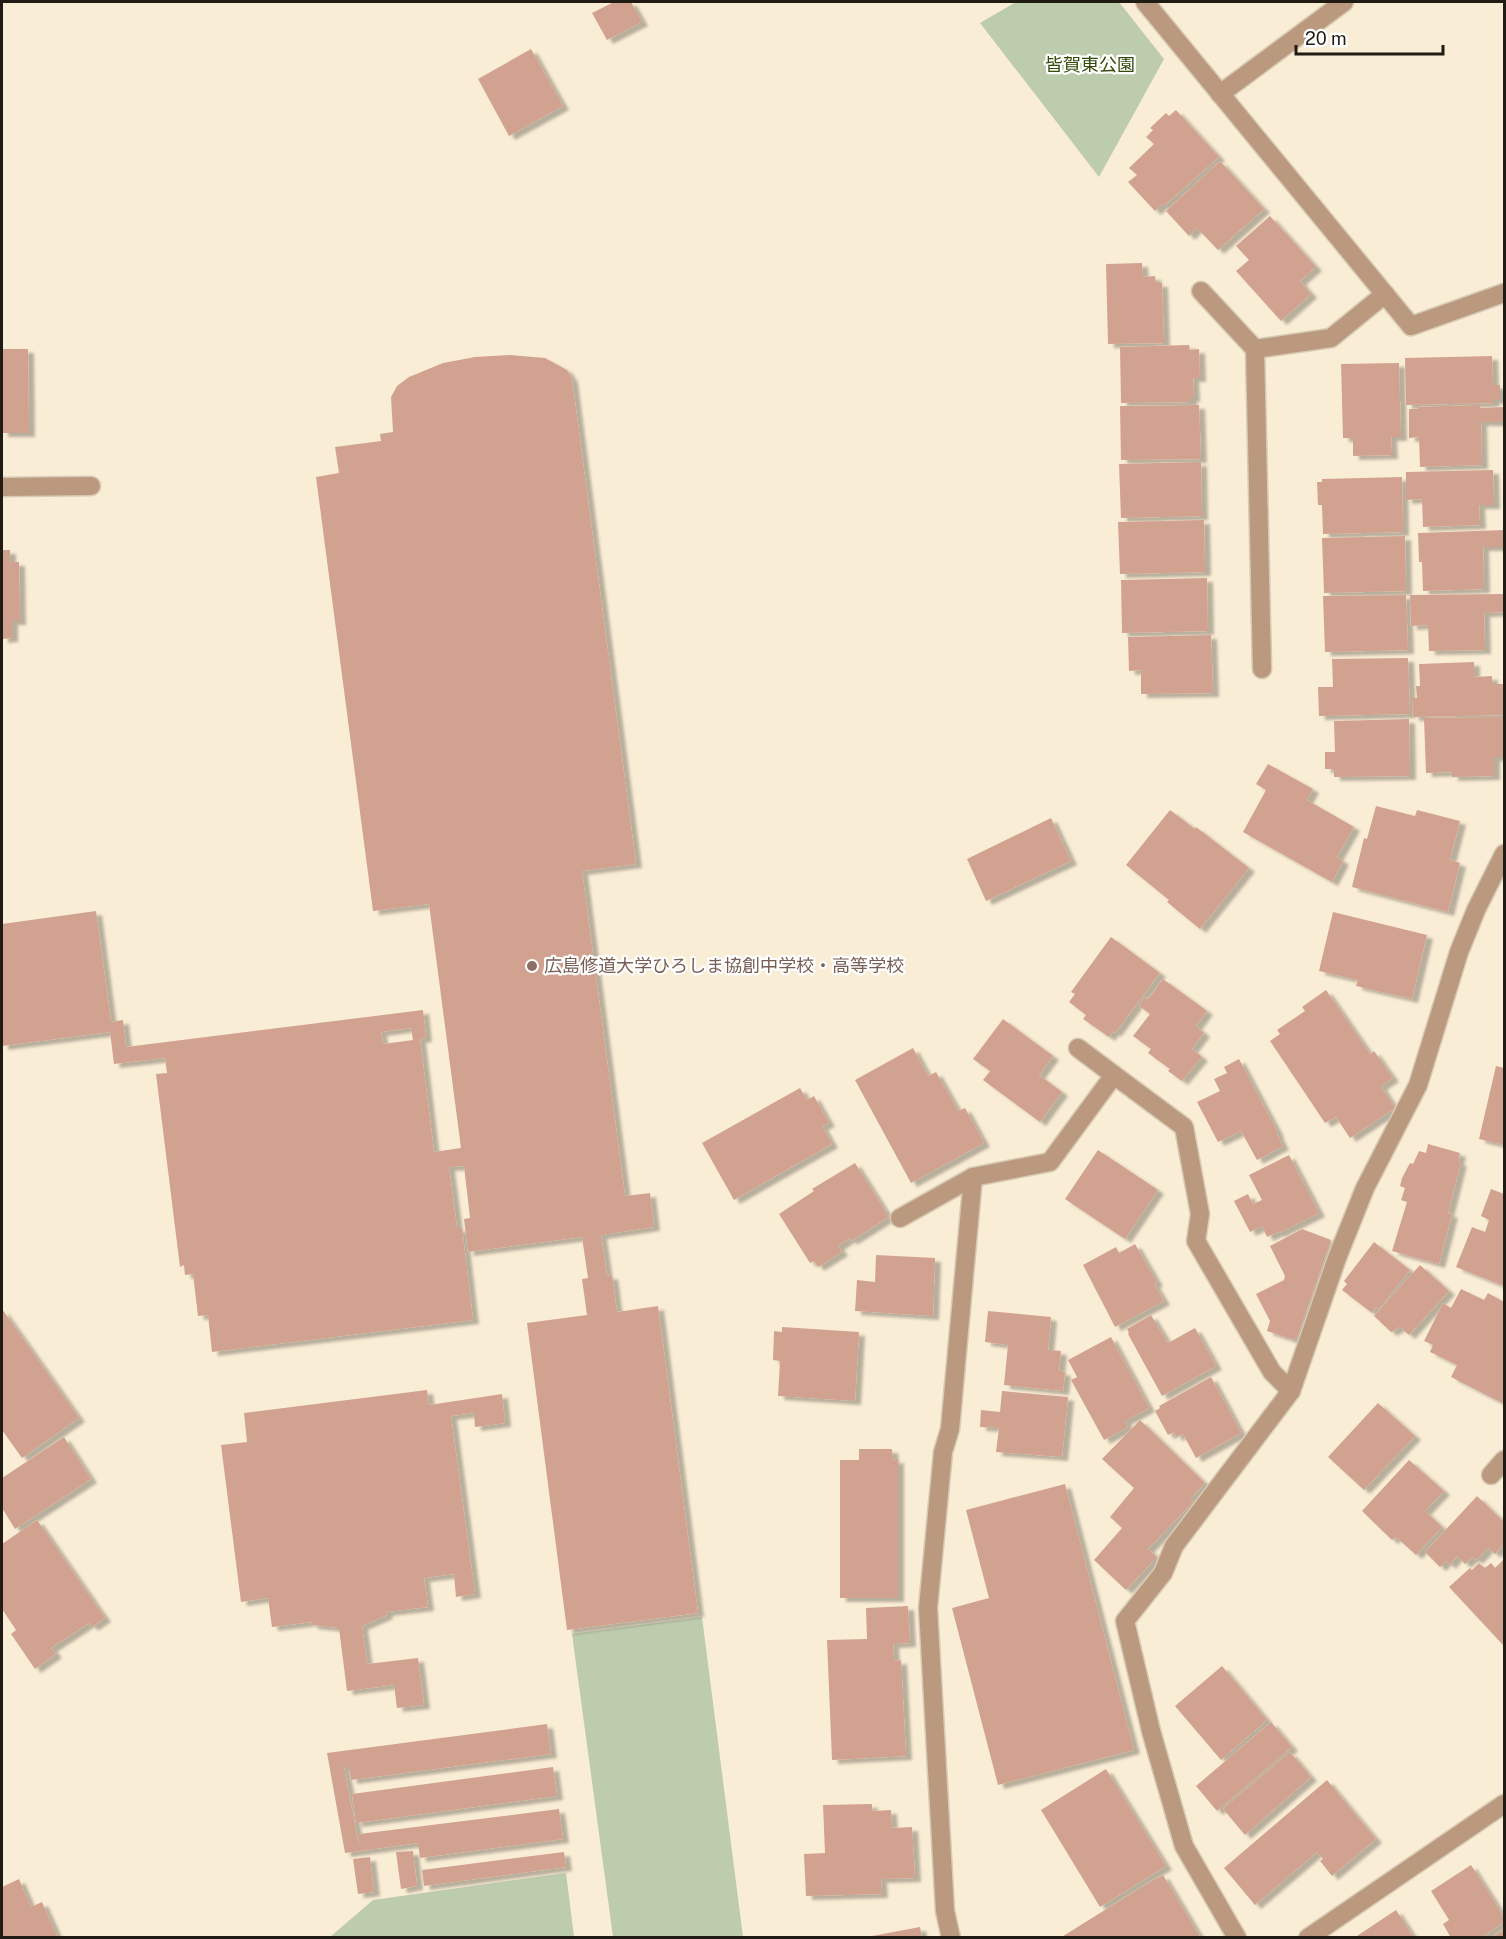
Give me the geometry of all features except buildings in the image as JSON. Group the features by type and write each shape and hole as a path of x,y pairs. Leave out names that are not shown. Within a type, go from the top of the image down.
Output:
{"street":[{"path":"1145,2 1411,326 1504,293"},
{"path":"1220,94 1344,2"},
{"path":"1201,291 1255,349 1262,669"},
{"path":"1255,349 1331,338 1385,294"},
{"path":"2,487 91,486"},
{"path":"1237,1938 1184,1846 1151,1731 1125,1621 1163,1573 1173,1546 1291,1391 1337,1258 1365,1188 1418,1085 1459,952 1476,910 1504,854"},
{"path":"1078,1048 1184,1127 1200,1214 1196,1241 1272,1372 1291,1391"},
{"path":"900,1218 973,1177 1050,1161 1113,1075"},
{"path":"951,1938 945,1911 928,1608 943,1452 950,1429 973,1177"},
{"path":"1491,1475 1504,1460"},
{"path":"1308,1938 1504,1804"}],"green space":[{"name":"皆賀東公園","path":"1016,2 1119,2 1164,59 1099,177 980,23"},
{"path":"702,1617 743,1937 613,1937 572,1634"},
{"path":"566,1873 574,1937 330,1937 373,1900"}],"place":[{"name":"広島修道大学ひろしま協創中学校・高等学校","path":"532,966"}]}
